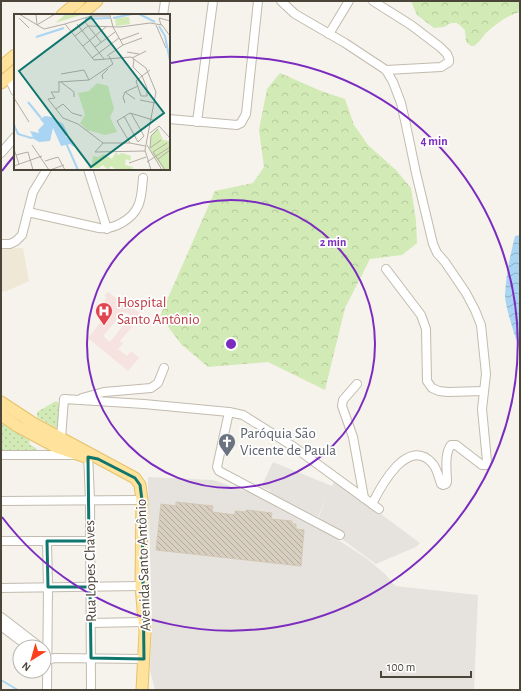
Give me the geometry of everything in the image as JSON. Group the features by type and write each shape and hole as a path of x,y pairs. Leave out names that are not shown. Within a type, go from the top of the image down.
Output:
{"main road":[{"path":"82,14 97,1"},
{"path":"63,14 77,3"},
{"path":"1,67 14,56"},
{"name":"Avenida Santo Antônio","path":"1,402 58,443"},
{"name":"Avenida Santo Antônio","path":"1,415 17,426 135,478 140,485 142,500 141,586 145,632 142,690"},
{"name":"Avenida Santo Antônio","path":"144,670 148,690"}],"street":[{"path":"163,14 165,1"},
{"path":"197,122 213,1"},
{"path":"170,119 237,125 242,123 246,114 258,1"},
{"path":"281,1 295,14 363,54 386,70 393,82 406,125 433,244 437,253 466,293 481,325 486,374 482,409 487,462 486,465 482,466 456,445 451,445 448,448 447,460 448,482 443,485 441,484 433,465 427,459 418,456 408,458 400,462 383,483 372,504"},
{"path":"329,34 349,1"},
{"path":"372,1 411,25 448,54 449,59 447,64 441,67 386,70"},
{"path":"77,3 82,14"},
{"path":"8,77 14,89"},
{"path":"1,153 14,138"},
{"path":"1,244 10,244 22,235 33,192 46,170"},
{"path":"88,170 107,229"},
{"path":"28,212 107,229 117,225 134,213 140,201 143,178"},
{"path":"386,269 421,315 426,329 427,381 432,388 439,391 448,392 484,391"},
{"path":"79,399 104,392 151,388 158,383 164,368"},
{"path":"357,384 343,400 342,406 353,437 364,498"},
{"path":"58,443 64,399 229,412 243,415 264,427 379,509"},
{"path":"229,412 217,467 219,471 340,535"},
{"path":"1,455 88,456"},
{"name":"Rua Lopes Chaves","path":"88,456 90,500 91,690"},
{"path":"1,501 142,500"},
{"path":"1,541 90,540"},
{"path":"47,541 47,639"},
{"path":"1,588 141,586"},
{"path":"1,617 30,639"},
{"path":"91,623 143,622"},
{"path":"1,626 18,639"},
{"path":"52,656 144,659"},
{"path":"47,679 47,690"}],"highlighted area":[{"path":"88,457 98,459 135,478 140,485 142,500 144,659 91,658 90,587 48,587 47,541 89,541"}],"shaded area":[{"path":"23,248 29,281 7,291 1,292 1,249"},
{"name":"Hospital Santo Antônio","path":"108,292 126,306 128,304 142,315 120,341 123,343 118,349 127,356 131,351 139,358 128,371 88,338 112,308 104,302 107,298 104,296","holes":["123,312 126,314 127,312 131,316 110,342 103,336"]},
{"path":"273,462 332,486 335,480 420,543 416,547 376,564 343,540 340,530 318,519 328,494 318,517 275,498 269,490 261,487"},
{"path":"148,477 213,480 260,496 304,518 366,558 385,574 395,586 478,595 474,690 155,690 150,670 152,622"}],"green space":[{"path":"411,1 520,1 520,12 507,17 487,32 474,46 471,46 466,42 465,30 457,23 451,23 444,27 434,28 417,15"},
{"path":"280,73 321,91 345,99 354,125 368,145 396,170 411,188 416,221 417,243 402,255 370,259 345,308 325,390 268,362 208,367 181,344 160,316 215,191 253,183 264,167 259,130 267,89"},
{"path":"56,401 59,404 59,425 56,428 37,417 37,412"},
{"path":"1,421 30,441 29,444 37,449 34,453 1,453"}],"water":[{"path":"520,235 520,349 511,322 505,295 508,266 515,236"}],"building":[{"path":"176,502 213,506 212,512 235,515 235,511 246,512 246,510 272,513 271,519 292,521 292,524 296,524 296,529 304,530 301,566 156,550 161,504 176,506"}],"waterway":[{"path":"1,680 18,690"}],"place":[{"name":"Hospital Santo Antônio","path":"104,326"},
{"name":"Paróquia São Vicente de Paula","path":"227,457"}]}
